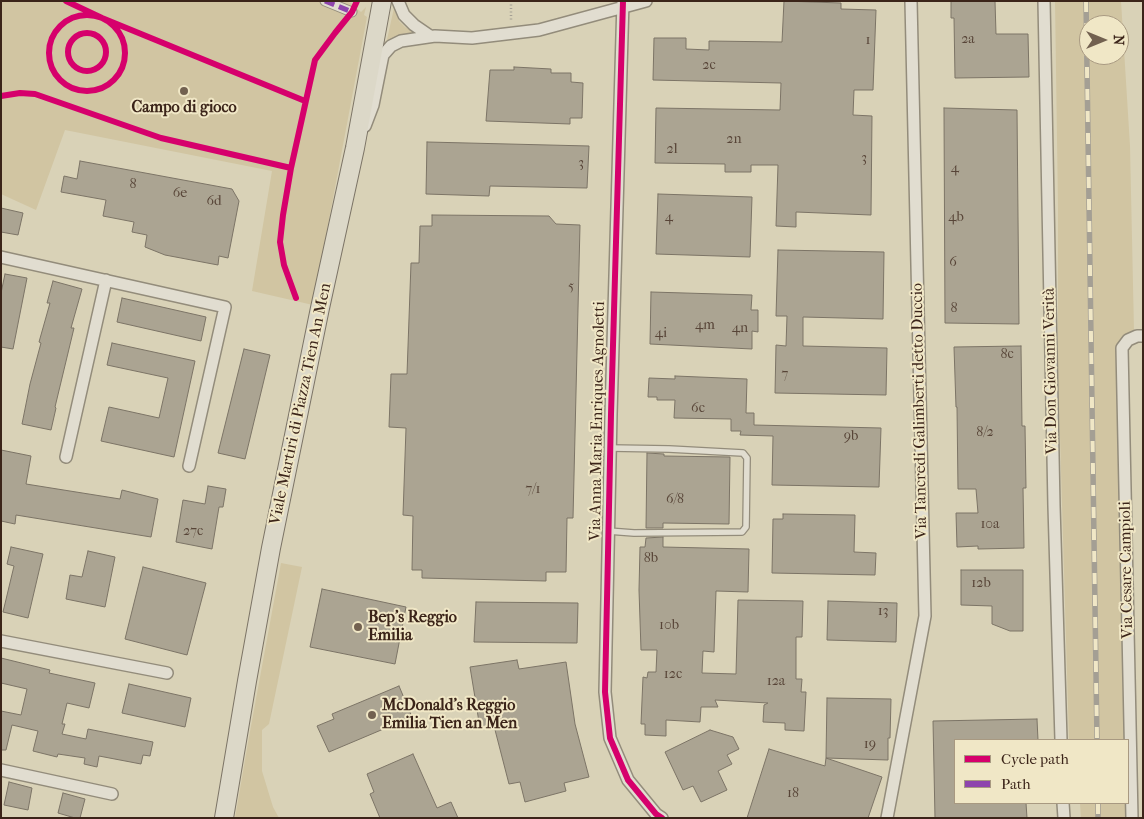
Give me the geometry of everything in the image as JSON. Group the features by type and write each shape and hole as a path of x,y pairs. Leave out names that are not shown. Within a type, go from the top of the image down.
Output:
{"main road":[{"name":"Viale Martiri di Piazza Tien An Men","path":"226,814 247,681 277,519 320,308 356,148 382,1"}],"street":[{"path":"325,1 352,12"},
{"path":"398,1 404,15 430,36"},
{"path":"356,148 373,105 383,55 391,46 401,41 430,36 472,38 539,30 623,4 646,1"},
{"name":"Via Tancredi Galimberti detto Duccio","path":"887,818 924,616 911,1"},
{"name":"Via Don Giovanni Verità","path":"1044,1 1054,506 1061,739"},
{"name":"Via Anna Maria Enriques Agnoletti","path":"623,4 605,692 610,738 628,780 656,814 662,818"},
{"path":"1,257 225,307 189,466"},
{"path":"66,457 106,280"},
{"name":"Via Cesare Campioli","path":"1132,818 1122,348 1128,340 1137,336 1143,336"},
{"path":"1,641 167,673"},
{"path":"1,770 112,794"},
{"path":"1063,804 1064,818"}],"lane":[{"path":"608,531 634,533 742,532 746,527 747,458 743,452 610,448"}],"path":[{"path":"511,1 512,33"}],"shaded area":[{"path":"1,1 345,1 351,3 361,12 366,7 364,15 367,17 313,305 252,291 272,171 65,130 36,210 1,194"},
{"path":"1055,1 1121,1 1122,15 1079,15 1079,65 1125,65 1130,146 1134,331 1127,336 1130,818 1081,818 1080,804 1129,804 1129,739 1069,739 1058,368"},
{"path":"394,8 399,21 415,33 399,35 386,44"},
{"path":"281,563 302,567 269,724 262,730 262,771 273,807 279,818 235,818 249,737"}],"building":[{"path":"784,1 841,3 841,9 876,10 873,90 854,90 853,115 872,116 871,215 796,212 796,227 776,226 778,165 751,165 751,172 725,172 725,164 655,163 656,108 780,110 781,83 653,80 654,38 686,38 686,49 709,50 709,41 782,42"},
{"path":"951,1 995,1 996,34 1028,34 1029,77 955,78 954,18 951,18"},
{"path":"514,67 551,69 551,73 571,73 571,82 583,83 582,118 570,118 570,124 486,121 490,70 514,70"},
{"path":"944,108 1017,110 1019,324 945,323"},
{"path":"427,142 589,146 587,188 490,186 489,196 426,194"},
{"path":"80,161 232,189 239,201 228,258 219,256 218,265 165,255 145,247 147,235 132,232 134,222 103,216 106,200 61,192 64,176 77,179"},
{"path":"658,194 752,197 750,257 656,254"},
{"path":"1,208 23,213 18,235 1,232"},
{"path":"432,215 549,216 556,224 580,225 573,518 567,518 566,572 546,572 546,581 422,578 422,570 412,570 413,516 403,515 406,428 389,427 391,374 407,374 411,263 419,263 420,226 432,226"},
{"path":"778,250 884,252 883,319 803,317 803,346 887,348 886,395 775,393 776,345 786,346 787,316 776,316"},
{"path":"5,274 27,278 13,349 1,347 1,293"},
{"path":"53,281 82,289 71,328 74,328 51,430 22,424 41,343 39,342 50,303 47,303"},
{"path":"651,292 752,295 751,310 758,310 758,332 752,331 752,349 650,344"},
{"path":"122,298 206,317 201,341 117,322"},
{"path":"112,343 195,361 174,457 101,441 109,407 159,418 168,378 107,365"},
{"path":"1021,346 1022,426 1025,426 1026,488 1023,488 1024,548 978,549 978,546 957,547 956,513 978,513 976,489 958,489 954,347"},
{"path":"244,349 270,355 245,459 218,453"},
{"path":"675,376 747,379 746,413 754,413 754,425 881,428 879,487 772,485 773,436 740,435 741,431 731,431 731,419 674,418 675,400 657,400 657,397 648,397 649,378 675,379"},
{"path":"1,450 31,456 26,484 120,499 122,490 158,499 151,537 16,515 15,524 1,521"},
{"path":"647,453 664,454 664,456 730,457 729,524 663,523 663,528 646,528"},
{"path":"208,486 226,489 223,507 219,507 212,549 176,542 183,500 205,504"},
{"path":"783,514 855,515 854,552 876,553 875,575 772,573 773,519 783,519"},
{"path":"663,537 663,547 749,549 748,592 716,591 714,652 703,651 702,673 736,674 738,600 803,601 802,637 796,637 796,679 802,679 801,692 806,692 804,731 785,730 785,723 763,722 764,705 768,703 715,700 718,707 701,707 700,722 666,720 666,736 645,735 645,724 641,724 643,677 647,678 648,672 656,672 657,650 641,650 640,547 645,547 646,538"},
{"path":"11,547 43,554 28,618 3,612 14,566 7,564"},
{"path":"88,551 115,557 105,607 66,599 70,575 82,577"},
{"path":"143,567 206,583 187,655 125,639"},
{"path":"961,570 1023,570 1023,631 1010,631 992,624 992,606 961,605"},
{"name":"Bep's Reggio Emilia","path":"322,589 406,607 395,664 310,647"},
{"path":"828,601 897,603 896,642 827,640"},
{"path":"476,602 578,603 577,643 474,642"},
{"path":"1,658 50,670 49,673 95,683 89,708 67,703 62,724 65,724 62,734 86,739 88,729 153,742 150,756 143,755 141,764 99,756 97,767 84,764 85,758 58,754 57,757 33,751 38,731 12,725 6,750 1,750 1,711 21,715 27,689 1,683"},
{"path":"517,660 519,669 566,662 575,724 589,777 564,783 566,791 525,802 520,782 509,784 494,726 480,728 470,667"},
{"path":"129,684 191,698 185,727 122,713"},
{"name":"McDonald's Reggio Emilia Tien an Men","path":"399,686 412,717 329,752 317,726 334,719 332,714"},
{"path":"827,698 891,699 888,760 826,758"},
{"path":"1037,719 1038,739 954,739 954,804 1026,804 1027,818 935,818 933,721"},
{"path":"710,730 733,737 739,749 727,755 732,764 718,771 727,790 701,802 693,786 683,790 665,752"},
{"path":"769,749 825,766 826,758 882,777 868,818 747,818"},
{"path":"413,754 437,808 451,802 458,818 380,818 370,794 374,792 367,774"},
{"path":"9,782 32,788 28,810 4,805"},
{"path":"63,793 85,799 80,818 58,813"}],"railway":[{"path":"1086,1 1097,739"},
{"path":"1098,804 1098,818"}],"marked path":[{"path":"325,1 352,12"}],"cycle path":[{"path":"66,1 102,18 305,101"},
{"path":"296,298 284,265 280,242 291,168 315,60 352,12 357,1"},
{"path":"623,1 605,692 610,738 628,780 656,814 662,818"},
{"path":"87,15 102,18 114,26 122,38 125,53 122,68 114,80 102,88 87,91 72,88 60,80 52,68 49,53 52,38 60,26 72,18 87,15"},
{"path":"87,33 94,34 100,39 105,45 106,52 105,59 100,65 94,70 87,71 80,70 74,65 69,59 68,52 69,45 74,39 80,34 87,33"},
{"path":"1,96 20,93 35,94 161,138 291,168"}],"place":[{"name":"Campo di gioco","path":"184,91"},
{"name":"Bep's Reggio Emilia","path":"358,627"},
{"name":"McDonald's Reggio Emilia Tien an Men","path":"372,715"}]}
